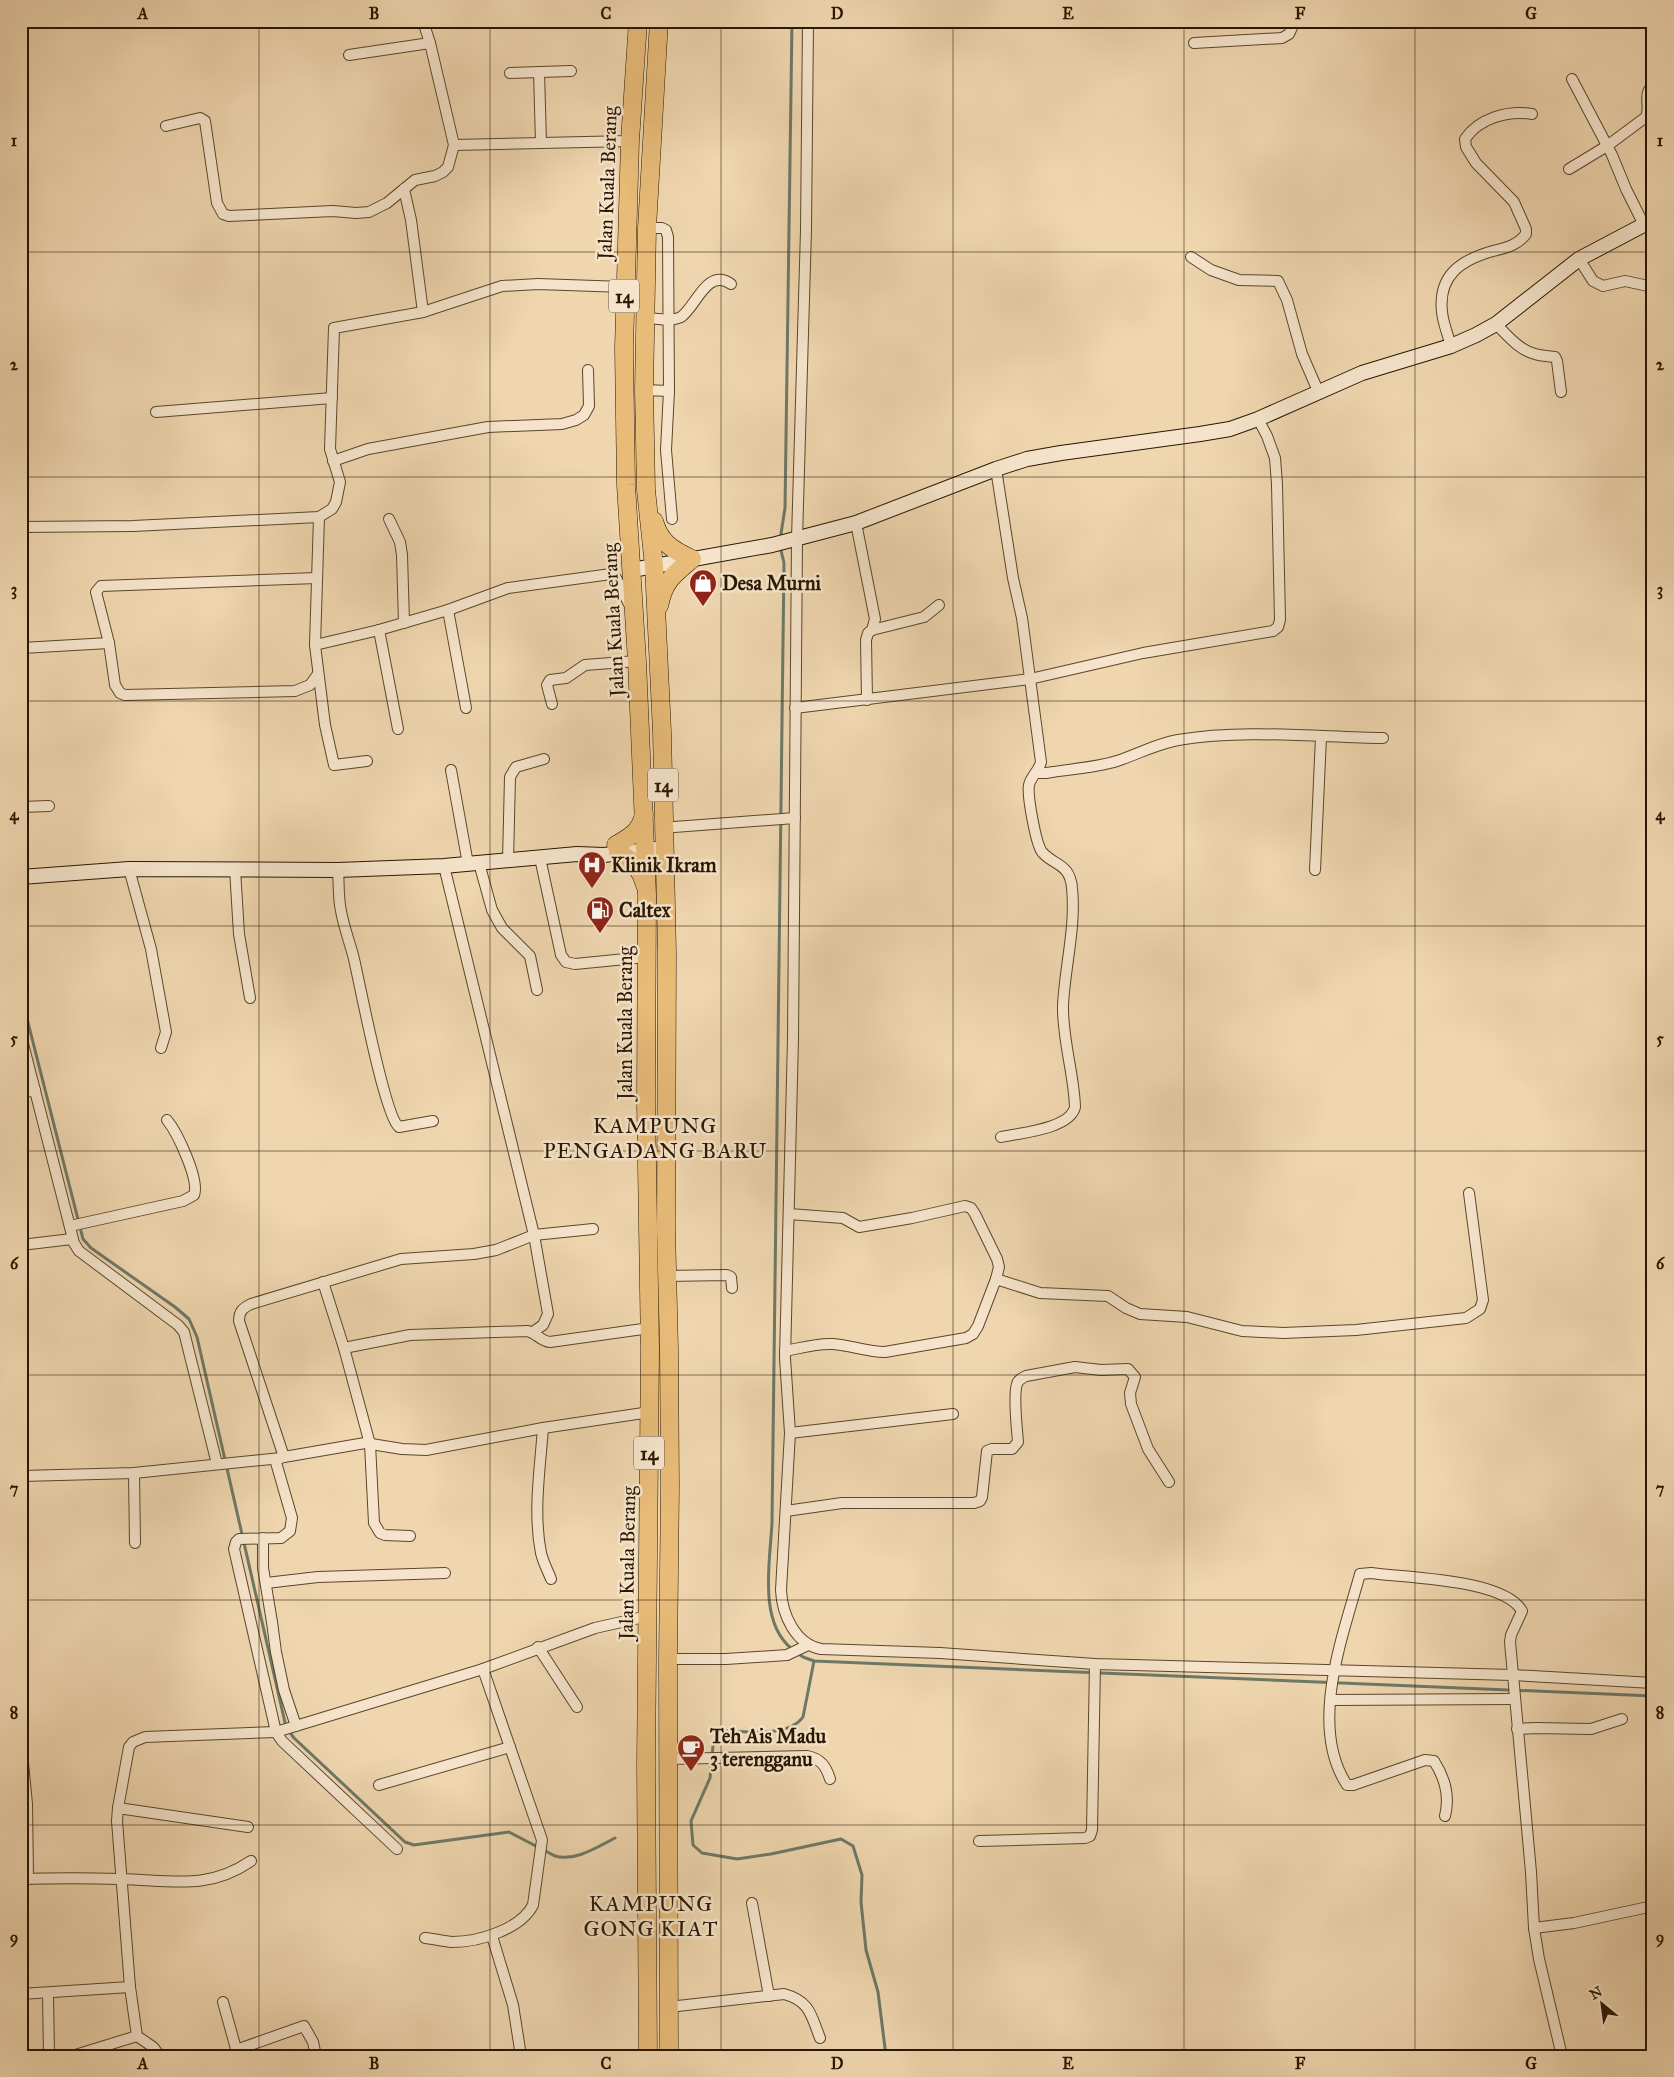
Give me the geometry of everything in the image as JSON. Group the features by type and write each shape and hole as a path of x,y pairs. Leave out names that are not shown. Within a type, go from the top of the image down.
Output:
{"highway":[{"name":"Jalan Kuala Berang","path":"638,21 630,141 624,287 626,485 635,615 647,895 650,1328 646,1764 648,2056"},
{"name":"Jalan Kuala Berang","path":"659,21 647,228 644,390 646,490 654,566 662,732 670,762 667,837 675,902 667,952 667,1276 670,1359 668,1659 669,2056"},
{"path":"626,485 632,485 639,480 639,460 645,450"},
{"path":"646,490 655,525 664,542 670,548 692,559 676,571 662,591 657,641"},
{"path":"644,811 642,824 637,832 617,849 636,866 644,882 647,895"}],"main road":[{"path":"632,570 772,544 856,523 996,469 1028,459 1230,428 1258,419 1362,373 1451,346 1496,324 1580,259 1648,222"},
{"path":"21,878 129,869 338,870 444,866 617,849 646,845 667,837"}],"street":[{"path":"166,126 200,118 205,121 217,202 226,216 370,212 387,203 415,180 435,176 443,172 448,166 454,145 423,21"},
{"path":"806,1646 790,1623 782,1605 790,1433 785,1351 793,1031 791,818 796,708 795,539 806,230 808,21"},
{"path":"1194,43 1282,38 1289,34 1295,21"},
{"path":"349,55 430,43"},
{"path":"510,73 570,70"},
{"path":"539,72 541,143"},
{"path":"1572,80 1648,222"},
{"path":"1569,169 1607,146 1646,117 1648,112 1646,94 1653,85"},
{"path":"1451,346 1442,313 1442,300 1450,274 1472,257 1516,244 1526,234 1526,229 1514,202 1506,190 1476,163 1466,147 1465,139 1476,127 1500,115 1522,112 1532,114"},
{"path":"454,145 630,141"},
{"path":"404,189 411,220 424,312"},
{"path":"647,228 662,228 666,230 668,237 667,319 669,391 666,450 672,519"},
{"path":"1191,257 1210,270 1239,280 1278,281 1287,300 1302,354 1318,391"},
{"path":"1580,259 1593,281 1603,286 1625,280 1653,287"},
{"path":"645,318 667,319 681,316 710,283 719,279 726,280 731,284"},
{"path":"21,527 133,526 320,517 332,509 336,502 340,482 330,449 334,328 424,312 502,286 538,284 624,287"},
{"path":"1496,324 1527,351 1555,357 1561,392"},
{"path":"333,461 368,449 488,427 562,424 576,420 584,415 589,406 588,370"},
{"path":"644,390 669,391"},
{"path":"156,412 332,398"},
{"path":"796,708 1030,679 1143,653 1273,631 1278,627 1280,620 1277,484 1273,451 1258,419"},
{"path":"645,450 666,450"},
{"path":"996,469 1013,578 1022,618 1041,762 1037,773 1032,778 1029,791 1038,844 1045,854 1064,866 1071,882 1071,928 1063,1012 1076,1107 1069,1118 1058,1125 1001,1138"},
{"path":"320,517 315,645 325,725 334,766 367,761"},
{"path":"389,520 400,542 402,555 404,622"},
{"path":"856,523 875,619 872,630"},
{"path":"315,645 379,630 448,610 508,588 611,574 621,587 635,615"},
{"path":"317,578 101,586 96,592 109,643 115,685 125,695 295,691 310,685 318,674"},
{"path":"867,700 866,640 868,633 872,630 924,617 939,605"},
{"path":"448,610 466,708"},
{"path":"379,630 398,729"},
{"path":"22,648 109,643"},
{"path":"552,704 547,685 550,680 566,678 585,665 637,661"},
{"path":"1037,773 1115,762 1144,749 1189,739 1240,735 1383,738"},
{"path":"1316,870 1321,737"},
{"path":"508,861 510,777 516,767 544,759"},
{"path":"451,770 474,864 492,910 502,928 530,956 537,990"},
{"path":"21,807 49,806"},
{"path":"667,837 791,818"},
{"path":"540,858 561,955 566,962 575,964 646,958"},
{"path":"344,1348 410,1335 533,1332 543,1325 548,1314 534,1236 444,866"},
{"path":"129,869 151,949 166,1032 161,1048"},
{"path":"235,869 239,934 250,998"},
{"path":"338,870 339,896 343,921 354,956 384,1091 394,1121 396,1126 402,1127 433,1121"},
{"path":"21,1036 72,1226 72,1239 79,1251 178,1325 184,1332 223,1463"},
{"path":"21,1093 35,1090"},
{"path":"72,1226 183,1201 194,1194 195,1182 178,1138 167,1120"},
{"path":"996,1279 1040,1293 1108,1296 1126,1308 1140,1314 1186,1317 1242,1331 1283,1333 1356,1330 1466,1318 1480,1309 1483,1300 1469,1193"},
{"path":"785,1351 818,1344 833,1344 874,1352 885,1352 966,1338 973,1334 978,1326 999,1268 975,1214 971,1208 965,1206 859,1227 843,1218 789,1214"},
{"path":"398,1848 282,1741 278,1731 234,1557 236,1542 239,1539 284,1536 290,1531 292,1518 280,1458 239,1321 239,1315 242,1309 251,1304 401,1259 474,1254 496,1250 534,1236 594,1229"},
{"path":"21,1244 72,1239"},
{"path":"667,1276 727,1275 731,1277 732,1288"},
{"path":"323,1282 344,1348 370,1444 374,1523 376,1529 385,1535 410,1536"},
{"path":"533,1332 544,1341 550,1342 650,1328"},
{"path":"786,1511 842,1503 974,1503 980,1501 987,1451 992,1449 1012,1449 1018,1442 1016,1393 1017,1384 1020,1379 1026,1376 1075,1367 1102,1370 1128,1368 1133,1371 1135,1376 1130,1393 1131,1404 1148,1449 1169,1482"},
{"path":"21,1492 22,1387"},
{"path":"22,1476 134,1473 280,1458 365,1443 402,1449 426,1450 543,1428 650,1412"},
{"path":"790,1433 953,1414"},
{"path":"543,1428 538,1520 539,1539 542,1556 551,1579"},
{"path":"134,1473 135,1544"},
{"path":"263,1538 263,1568 276,1652 294,1727"},
{"path":"266,1583 318,1577 445,1573"},
{"path":"1445,1816 1448,1794 1434,1761 1425,1760 1353,1785 1347,1785 1343,1779 1330,1741 1333,1675 1360,1574 1371,1573 1470,1585 1500,1593 1516,1602 1522,1611 1510,1636 1510,1642 1531,1872 1534,1928 1539,1959 1562,2056"},
{"path":"136,2036 130,1987 118,1808 129,1747 138,1739 278,1731 483,1668 596,1628 648,1616"},
{"path":"668,1659 726,1659 787,1655 806,1646 821,1649 940,1653 1095,1667 1653,1684"},
{"path":"538,1647 577,1707"},
{"path":"979,1841 1086,1838 1090,1836 1092,1830 1095,1667"},
{"path":"425,1938 452,1942 492,1936 529,1913 534,1904 542,1840 483,1668"},
{"path":"1332,1695 1514,1697"},
{"path":"1517,1729 1591,1729 1622,1719"},
{"path":"21,1742 25,1879 123,1878 178,1882 207,1881 230,1873 251,1861"},
{"path":"379,1785 510,1747"},
{"path":"668,1759 808,1756 816,1758 823,1763 830,1779"},
{"path":"118,1808 248,1827"},
{"path":"752,1903 769,1996"},
{"path":"1534,1928 1574,1923 1653,1906"},
{"path":"492,1936 514,2005 521,2056"},
{"path":"21,1994 48,1994 130,1987"},
{"path":"48,1994 49,2056"},
{"path":"669,2007 784,1994 802,2001 809,2009 820,2038"},
{"path":"222,2002 237,2053 304,2026 313,2042 316,2056"},
{"path":"72,2056 136,2036"},
{"path":"136,2036 153,2047 160,2056"}],"waterway":[{"path":"780,540 785,508 792,21"},
{"path":"780,546 784,563 772,1523 768,1590 774,1623 781,1637 792,1649"},
{"path":"21,995 83,1239 91,1248 175,1307 189,1319 197,1337 286,1727 294,1738 405,1842 414,1845 509,1832 555,1856 570,1857 586,1853 615,1838"},
{"path":"797,1653 814,1661 1653,1696"},
{"path":"814,1661 803,1717 796,1724 778,1731 725,1731 717,1737 713,1746 710,1778 691,1821 693,1845 702,1853 737,1859 771,1854 841,1839 853,1846 862,1875 861,1902 866,1950 878,1992 886,2056"}],"place":[{"name":"Desa Murni","path":"703,607"},
{"name":"Klinik Ikram","path":"592,889"},
{"name":"Caltex","path":"600,934"},
{"name":"Teh Ais Madu 3 terengganu","path":"691,1772"}],"district":[{"name":"KAMPUNG PENGADANG BARU","path":"655,1138"},
{"name":"KAMPUNG GONG KIAT","path":"651,1916"}]}
